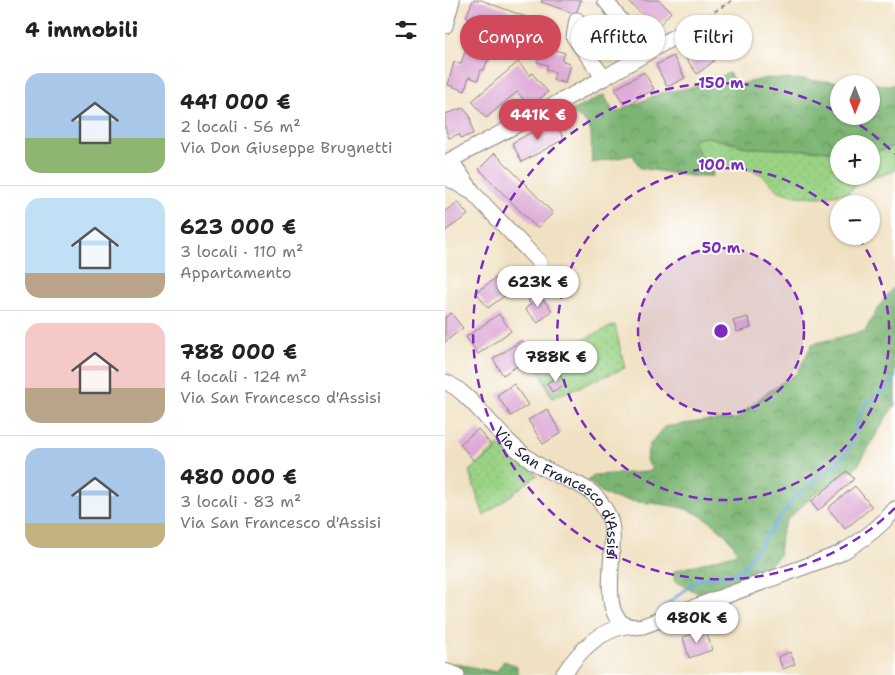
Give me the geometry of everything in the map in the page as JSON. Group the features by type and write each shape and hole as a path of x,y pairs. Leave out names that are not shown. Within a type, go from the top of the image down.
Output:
{"street":[{"path":"445,26 452,0"},
{"path":"605,0 617,15"},
{"path":"591,60 604,78"},
{"path":"539,262 475,195 450,159 604,78 634,60"},
{"path":"445,177 475,195"},
{"name":"Via San Francesco d'Assisi","path":"445,382 461,392 514,448 530,460 585,487 600,500 610,519 613,543 612,608 617,620 626,626"},
{"path":"563,675 571,662 600,635 613,628 643,626 839,554 861,542 888,518 895,509"},
{"path":"445,671 457,675"}],"path":[{"path":"710,15 733,0"}],"green space":[{"path":"729,73 737,85 767,78 830,81 830,125 880,125 880,84 895,85 895,146 880,150 880,135 830,135 830,151 751,148 707,137 692,140 712,176 690,176 640,168 633,155 592,163 589,127 585,122 569,112 604,95 614,113 661,93 695,87"},
{"path":"707,137 751,148 830,151 830,185 857,185 849,192 821,197 795,196 779,191 761,174 745,168 715,163 712,176 692,140"},
{"path":"895,146 895,171 880,176 880,150"},
{"path":"895,285 895,405 857,467 814,495 787,520 781,534 779,556 757,575 702,595 674,581 674,571 737,553 734,546 716,526 693,512 668,505 614,498 603,493 588,481 594,475 653,470 646,460 649,445 664,427 704,421 736,419 766,393 797,373 812,344 865,331 878,308"},
{"path":"615,325 625,368 552,398 535,361"},
{"path":"498,445 537,475 484,516 469,471"},
{"path":"504,661 517,666 517,675 451,675 453,663 496,672"}],"building":[{"path":"473,0 481,0 521,15 467,15"},
{"path":"542,0 581,0 576,14 541,2"},
{"path":"632,0 659,0 671,12 665,19 665,15 643,15 630,3"},
{"path":"561,52 565,53 562,61 570,63 565,83 553,80 555,72 546,69 548,65 537,62 538,60 561,60"},
{"path":"673,56 685,78 667,87 656,65"},
{"path":"462,60 489,60 484,70 481,70 478,80 469,77 465,91 448,85 454,62 461,64"},
{"path":"687,60 713,60 714,61 697,74"},
{"path":"518,62 530,76 532,73 548,92 530,107 517,92 486,118 472,101"},
{"path":"644,72 654,89 625,107 615,89"},
{"path":"463,108 470,116 473,134 461,138 459,134 449,138 445,128 445,114"},
{"path":"554,120 564,139 522,162 512,143"},
{"path":"495,153 553,213 537,228 479,169"},
{"path":"458,202 468,215 445,231 445,211"},
{"path":"496,278 507,294 488,308 476,292"},
{"path":"537,293 552,310 538,323 525,309 531,304 528,301"},
{"path":"451,313 463,328 445,342 445,317"},
{"path":"499,314 511,331 478,354 466,337"},
{"path":"748,317 751,328 737,332 733,321"},
{"path":"522,340 533,356 503,375 493,359"},
{"path":"560,375 565,384 552,392 547,383"},
{"path":"514,384 528,405 511,416 497,395"},
{"path":"547,409 561,433 543,444 528,420"},
{"path":"478,429 492,446 474,461 460,444"},
{"path":"847,471 854,479 818,511 811,502"},
{"path":"855,486 872,507 845,529 828,508"},
{"path":"706,630 712,650 689,658 683,637"},
{"path":"790,652 795,664 783,669 778,657"}],"waterway":[{"path":"659,611 697,580 740,572 795,497 840,461 850,447 858,419 867,403 889,386 895,376"}]}
